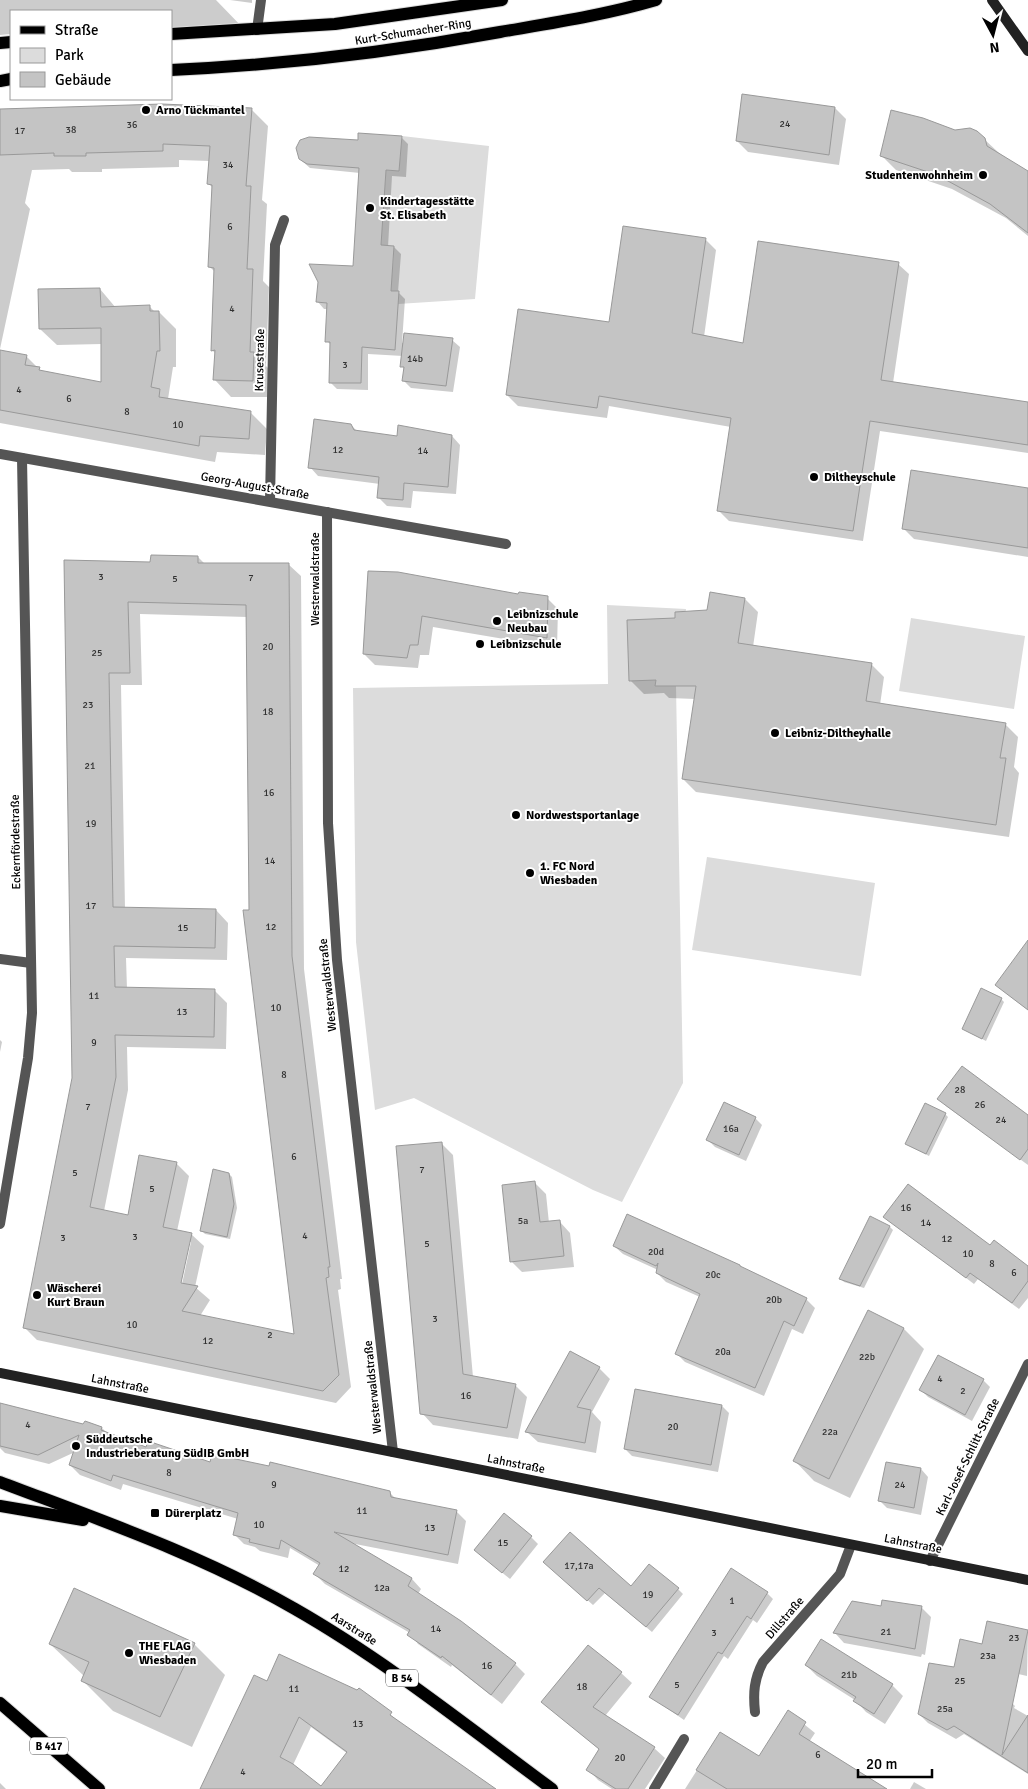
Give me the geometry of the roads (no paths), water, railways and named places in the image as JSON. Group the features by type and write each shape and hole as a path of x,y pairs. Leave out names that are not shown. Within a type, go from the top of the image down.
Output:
{"main road":[{"name":"Kurt-Schumacher-Ring","path":"172,34 257,30 391,18 502,0"},
{"name":"Kurt-Schumacher-Ring","path":"172,70 356,55 413,48 610,12 656,0"},
{"name":"Aarstraße","path":"0,1482 183,1553 244,1582 342,1637 397,1674 552,1789"},
{"name":"Aarstraße","path":"0,1506 120,1528"},
{"name":"B 417","path":"0,1703 98,1789"}],"street":[{"path":"257,30 261,0"},
{"path":"992,0 1028,51"},
{"name":"Krusestraße","path":"270,501 275,245 284,220"},
{"name":"Georg-August-Straße","path":"0,454 506,544"},
{"name":"Eckernfördestraße","path":"0,1224 28,1058 32,1013 22,458"},
{"name":"Westerwaldstraße","path":"327,512 328,823 337,960 393,1452"},
{"path":"0,959 31,963"},
{"name":"Karl-Josef-Schlitt-Straße","path":"930,1561 1028,1364"},
{"name":"Lahnstraße","path":"0,1373 1028,1580"},
{"name":"Dillstraße","path":"755,1712 753,1694 755,1677 763,1662 840,1574 851,1545"},
{"path":"654,1789 684,1739"}],"place":[{"name":"Arno Tückmantel","path":"146,110"},
{"name":"Studentenwohnheim","path":"983,175"},
{"name":"Kindertagesstätte St. Elisabeth","path":"370,208"},
{"name":"Diltheyschule","path":"814,477"},
{"name":"Leibnizschule Neubau","path":"497,621"},
{"name":"Leibnizschule","path":"480,644"},
{"name":"Leibniz-Diltheyhalle","path":"775,733"},
{"name":"Nordwestsportanlage","path":"516,815"},
{"name":"1. FC Nord Wiesbaden","path":"530,873"},
{"name":"Wäscherei Kurt Braun","path":"37,1295"},
{"name":"Süddeutsche Industrieberatung SüdIB GmbH","path":"76,1446"},
{"name":"Dürerplatz","path":"155,1513"},
{"name":"THE FLAG Wiesbaden","path":"129,1653"}]}
